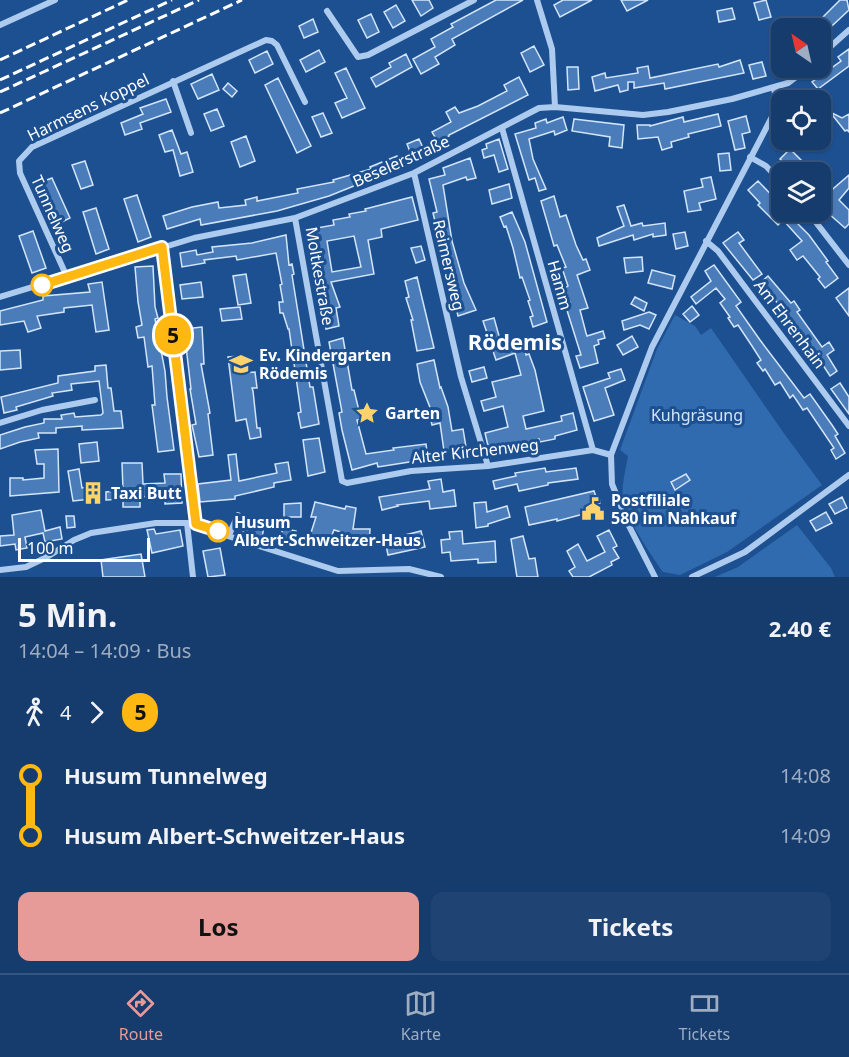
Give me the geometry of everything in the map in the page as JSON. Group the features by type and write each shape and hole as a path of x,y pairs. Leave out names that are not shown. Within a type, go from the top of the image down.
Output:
{"street":[{"path":"0,25 55,0"},
{"path":"327,11 358,57 368,55 474,0"},
{"path":"537,0 552,50 555,107"},
{"path":"831,46 849,30"},
{"name":"Harmsens Koppel","path":"19,161 32,147 172,81 266,40 272,40 277,45 305,102"},
{"name":"Beselerstraße","path":"0,297 194,238 296,218 414,173 539,108 555,107 651,114 732,99 788,83 795,78"},
{"name":"Harmsens Koppel","path":"172,81 191,133"},
{"path":"655,577 629,526 612,484 610,455 652,347 774,113 776,101 774,87"},
{"name":"Hamm","path":"502,128 593,450"},
{"path":"750,157 771,171"},
{"name":"Tunnelweg","path":"19,161 20,175 67,278"},
{"name":"Reimersweg","path":"414,173 461,377 488,466"},
{"name":"Moltkestraße","path":"296,218 342,481"},
{"path":"816,222 849,265"},
{"name":"Am Ehrenhain","path":"706,241 718,252 849,426"},
{"path":"162,247 196,524"},
{"path":"0,423 42,410 95,400"},
{"name":"Alter Kirchenweg","path":"342,481 347,483 411,471 488,466 593,450 610,455"},
{"path":"692,577 745,552 849,475"},
{"path":"229,535 238,515"},
{"path":"187,522 193,577"},
{"path":"0,570 26,567 91,532 156,523 187,522 338,571 360,574 409,569 441,577"}],"green space":[{"name":"Kuhgräsung","path":"675,315 695,326 701,335 711,328 822,485 727,552 680,575 663,572 628,515 623,483 628,456 620,450 657,349"},
{"path":"797,525 831,568 835,577 715,577 738,567"}],"building":[{"path":"412,0 429,0 433,8 421,16"},
{"path":"496,0 523,0 452,39 455,45 435,57 439,64 421,74 413,59 435,47 431,39 453,27 451,24"},
{"path":"563,0 592,0 560,17 554,5"},
{"path":"621,0 648,0 627,11"},
{"path":"766,0 771,17 759,20 754,3"},
{"path":"840,0 847,0 849,10 831,27 831,18 822,18"},
{"path":"396,5 405,21 393,28 384,12"},
{"path":"732,8 735,19 719,22 717,11"},
{"path":"371,14 379,32 367,38 358,20"},
{"path":"313,19 318,32 304,38 299,26"},
{"path":"534,46 544,65 530,72 521,53"},
{"path":"849,49 849,66 818,89 812,82 818,78 831,78 831,68 841,61 838,57"},
{"path":"319,50 325,62 306,72 300,60"},
{"path":"267,51 273,64 255,73 249,60"},
{"path":"406,54 412,67 376,87 371,78 391,67 389,63"},
{"path":"740,60 744,73 665,89 664,83 634,88 634,82 628,82 628,90 620,92 618,85 595,91 592,77 605,73 606,78 638,73 637,68 648,66 650,78 718,64 719,67"},
{"path":"762,62 766,76 753,79 749,65"},
{"path":"567,67 578,67 579,89 568,90"},
{"path":"346,68 365,108 342,118 335,103 347,98 335,73"},
{"path":"212,74 219,90 198,99 191,84"},
{"path":"519,77 528,95 438,142 432,132 451,122 446,112 455,107 459,113 478,106 507,91 504,85"},
{"path":"278,78 311,146 297,153 265,85"},
{"path":"228,83 237,91 232,97 223,89"},
{"path":"166,99 171,112 140,123 142,129 125,135 121,123 143,114 140,108"},
{"path":"217,109 224,126 211,131 204,114"},
{"path":"831,112 842,118 849,114 849,132 845,131"},
{"path":"323,113 332,133 321,137 312,117"},
{"path":"718,114 721,126 688,134 689,137 671,142 672,147 662,150 658,137 638,139 637,125 650,126 683,117 684,122"},
{"path":"746,116 750,132 742,134 745,148 735,150 728,121"},
{"path":"563,117 567,130 555,135 554,131 529,139 533,159 546,189 539,191 535,178 529,180 515,134 536,128 535,123 546,119 547,123"},
{"path":"574,119 624,125 622,148 609,146 610,137 572,131"},
{"path":"172,130 181,154 187,152 193,172 180,176 173,150 165,152 159,135"},
{"path":"246,136 255,161 240,167 231,142"},
{"path":"419,139 425,152 412,157 407,144"},
{"path":"499,139 508,169 499,172 494,155 484,158 482,150 487,148 486,144"},
{"path":"791,150 803,162 783,162 780,159"},
{"path":"729,153 731,170 720,171 718,154"},
{"path":"397,156 401,167 329,196 277,211 201,225 200,219 167,229 163,216 218,202 219,208 246,205 245,200 257,197 257,201 298,193 297,189 334,182 333,180 371,169 370,167"},
{"path":"470,158 476,178 467,180 466,177 443,185 452,241 464,283 476,310 458,316 433,213 437,212 429,179 445,175 443,168"},
{"path":"85,161 93,185 81,189 72,165"},
{"path":"849,175 849,188 839,200 849,210 849,224 845,228 831,216 831,191"},
{"path":"711,177 716,199 699,203 701,210 688,212 684,191 703,187 701,179"},
{"path":"52,178 70,218 58,224 39,183"},
{"path":"758,181 771,195 771,218 758,205 760,203 748,190"},
{"path":"509,184 512,198 492,204 489,190"},
{"path":"137,195 151,237 138,242 124,199"},
{"path":"554,196 560,217 566,215 576,245 583,260 586,259 590,270 577,275 588,308 580,310 587,336 603,331 605,338 598,340 599,344 594,346 598,363 580,368 576,356 581,355 565,304 570,303 565,288 568,286 562,268 566,267 557,245 554,246 541,201"},
{"path":"412,197 418,220 381,229 382,237 368,240 374,274 331,282 340,307 336,308 339,326 326,329 311,229 334,225 333,220 350,217 349,214 366,211 365,209","holes":["354,236 361,267 332,272 327,241"]},
{"path":"624,205 631,226 642,223 643,226 665,223 666,235 653,237 653,234 634,240 633,235 599,246 597,238 624,226 617,207"},
{"path":"96,208 109,249 96,254 83,212"},
{"path":"512,212 525,242 547,322 533,327 530,317 533,316 528,301 530,300 522,277 520,278 506,226 504,227 500,217"},
{"path":"785,222 796,222 809,235 828,261 826,262 838,278 825,288 818,279 820,277 803,256 797,260 790,250 802,241"},
{"path":"33,231 46,268 32,273 19,236"},
{"path":"685,232 688,246 676,249 673,234"},
{"path":"738,232 744,240 739,243 762,274 753,280 723,243"},
{"path":"286,235 289,265 292,264 294,274 292,275 310,387 313,387 319,424 301,428 298,413 301,412 289,329 283,313 280,313 279,302 283,302 280,285 282,284 276,253 237,260 236,256 204,260 205,263 182,267 180,253 196,250 197,255 213,252 212,247 252,243"},
{"path":"421,246 425,260 416,263 411,248"},
{"path":"642,257 643,271 626,273 624,258"},
{"path":"714,265 741,302 736,306 760,340 804,398 810,394 838,434 835,436 845,453 836,459 831,450 834,448 807,408 803,410 793,395 790,398 780,382 775,385 765,369 763,371 757,363 761,360 738,325 734,327 728,318 730,317 720,303 725,299 716,288 696,304 691,297 711,281 705,271"},
{"path":"153,266 155,307 158,318 155,319 165,371 174,450 158,452 152,405 155,405 152,366 148,367 144,337 138,338 136,327 142,325 135,267"},
{"path":"652,270 675,276 672,289 648,283"},
{"path":"246,274 251,303 238,305 233,276"},
{"path":"768,276 791,303 794,301 800,310 797,312 822,347 829,342 834,350 827,355 837,371 830,376 810,345 761,282"},
{"path":"417,277 434,348 417,351 411,320 413,320 406,298 409,297 405,281"},
{"path":"102,282 109,330 96,332 92,305 64,308 64,312 37,316 41,328 28,332 24,321 0,325 0,311 43,300 43,296 90,292 88,284"},
{"path":"201,282 203,297 182,299 180,285"},
{"path":"849,288 849,316 836,298"},
{"path":"635,297 647,303 644,311 631,304"},
{"path":"692,306 699,315 690,322 683,314"},
{"path":"240,307 242,319 222,321 220,309"},
{"path":"649,312 656,315 649,329 640,325 624,330 622,321"},
{"path":"494,318 501,343 524,339 526,355 529,354 535,370 544,411 523,416 526,429 562,421 561,416 573,413 577,430 555,436 555,439 540,442 539,439 516,446 515,443 489,450 485,433 508,427 503,406 484,411 481,401 496,397 492,382 521,375 515,353 496,360 483,321"},
{"path":"202,327 204,364 201,364 210,413 208,414 213,455 199,457 192,425 196,424 184,329"},
{"path":"632,336 638,347 623,355 617,345"},
{"path":"343,338 352,390 354,390 361,419 357,420 366,454 426,444 428,459 378,467 377,463 352,470 342,430 339,413 342,412 329,342"},
{"path":"20,350 21,368 0,370 0,351"},
{"path":"241,356 243,373 255,372 257,388 252,388 257,428 260,428 261,437 250,439 246,419 236,421 228,357"},
{"path":"434,360 440,388 448,407 452,431 463,429 466,447 444,451 440,423 432,425 429,411 431,410 420,382 417,364"},
{"path":"106,365 108,388 111,388 114,411 121,411 123,428 82,430 82,426 56,428 56,433 38,433 39,438 0,449 0,435 44,423 44,419 62,419 61,415 74,413 75,417 103,413 99,381 71,384 72,390 52,393 53,396 4,413 1,397 58,383 58,376 95,371 95,366"},
{"path":"484,367 487,378 472,382 469,371"},
{"path":"621,369 625,380 605,388 614,415 594,421 583,387 610,378 608,373"},
{"path":"840,383 849,397 849,414 831,389"},
{"path":"319,438 325,472 308,476 303,440"},
{"path":"97,442 99,461 81,463 79,444"},
{"path":"58,449 59,492 10,496 10,478 23,478 23,480 44,478 44,464 37,464 35,450"},
{"path":"236,454 239,481 277,473 275,464 288,462 291,480 274,483 274,487 235,496 235,499 200,502 198,484 231,480 228,455"},
{"path":"122,463 142,463 143,484 165,483 164,474 181,474 182,503 165,504 165,495 140,497 140,507 123,507 123,499 106,500 106,492 123,490"},
{"path":"545,468 546,472 576,468 578,479 548,483 548,485 519,491 517,484 495,489 493,481 516,476 515,473"},
{"path":"79,469 82,488 100,485 101,498 73,501 68,471"},
{"path":"686,474 690,480 675,490 671,482"},
{"path":"441,479 443,492 454,490 456,506 430,509 429,501 397,505 382,510 379,497 430,489 428,481"},
{"path":"594,491 596,497 599,497 600,503 597,504 599,510 557,521 557,519 529,525 525,507"},
{"path":"842,497 847,508 835,514 829,504"},
{"path":"315,502 345,509 346,506 356,508 353,529 370,529 369,545 355,544 355,536 334,530 328,545 316,546 309,539 316,517 311,517"},
{"path":"486,502 487,512 507,506 510,517 476,528 474,503"},
{"path":"301,503 301,517 284,517 284,504"},
{"path":"41,510 45,531 60,527 62,539 45,542 43,533 25,537 27,548 16,550 15,544 0,546 0,536 14,535 12,515"},
{"path":"826,512 832,523 816,531 810,521"},
{"path":"66,516 74,516 75,527 67,528"},
{"path":"245,522 264,526 262,538 242,534"},
{"path":"283,528 296,531 293,542 280,539"},
{"path":"154,529 156,534 180,530 183,546 152,553 147,530"},
{"path":"609,530 617,546 613,548 619,558 611,562 612,565 589,577 573,577 569,571 575,567 567,551 578,544 587,561 605,552 597,536"},
{"path":"421,531 425,547 388,555 385,540"},
{"path":"462,531 463,544 495,541 496,562 478,563 478,559 451,561 450,552 442,553 441,540 450,539 449,532"},
{"path":"523,536 529,559 535,558 538,577 517,577 511,539"},
{"path":"220,548 225,575 208,577 203,551"},
{"path":"141,554 145,577 103,577 101,560"}],"railway":[{"path":"0,60 128,0"},
{"path":"0,80 172,0"},
{"path":"0,92 199,0"},
{"path":"0,113 242,0"}],"bus line":[{"name":"5","path":"42,285 162,247 196,524 218,531"}],"place":[{"name":"Ev. Kindergarten Rödemis","path":"241,364"},
{"name":"Garten","path":"367,413"},
{"name":"Taxi Butt","path":"93,493"},
{"name":"Postfiliale 580 im Nahkauf","path":"593,509"},
{"name":"Husum Albert-Schweitzer-Haus","path":"218,531"}],"district":[{"name":"Rödemis","path":"515,341"}]}
